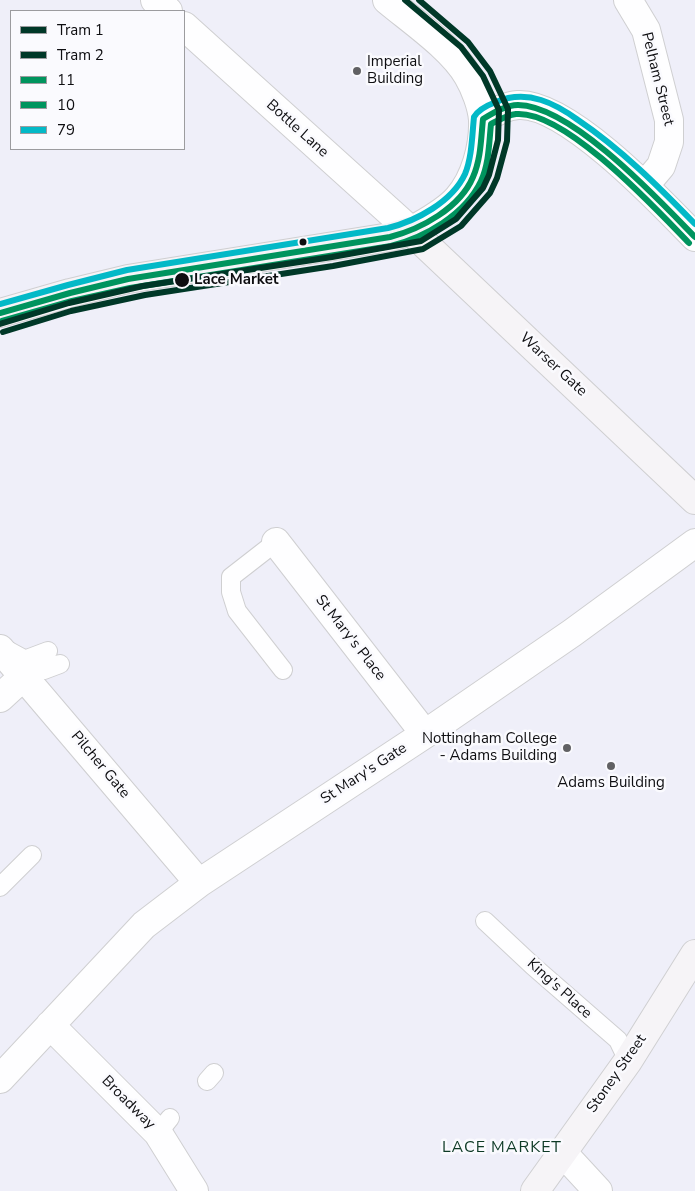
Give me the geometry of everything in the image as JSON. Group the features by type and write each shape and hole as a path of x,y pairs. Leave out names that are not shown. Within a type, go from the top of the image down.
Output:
{"street":[{"path":"156,0 167,10"},
{"path":"0,312 128,279 411,231 433,218 457,199 472,178 480,150 483,119 478,100 468,76 450,53 387,0"},
{"name":"Pelham Street","path":"628,0 646,30 669,120 670,142 661,166 645,185"},
{"name":"Bottle Lane","path":"185,27 411,231"},
{"path":"483,119 499,110 518,105 530,106 548,112 576,128 645,185 695,237"},
{"name":"Warser Gate","path":"411,231 695,500"},
{"name":"St Mary's Place","path":"276,542 425,734"},
{"name":"St Mary's Gate","path":"0,1079 144,926 199,883 425,734 572,633 695,543"},
{"path":"0,698 12,658"},
{"name":"Pilcher Gate","path":"12,658 199,883"},
{"name":"Stoney Street","path":"535,1191 628,1060 695,954"},
{"name":"Broadway","path":"50,1025 164,1126 194,1191"},
{"path":"562,1152 598,1191"}],"lane":[{"path":"276,542 231,577 231,592 238,611 283,670"},
{"path":"12,658 44,670 54,657"},
{"path":"0,887 32,855"},
{"name":"King's Place","path":"485,921 533,966 618,1040 628,1060"}],"shaded area":[{"path":"0,0 695,0 695,1191 0,1191"}],"tram line":[{"name":"1","path":"0,324 69,303 143,286 332,257 421,241 456,219 483,188 489,175 498,140 499,110 483,76 461,47 405,0"},
{"name":"2","path":"3,332 71,311 145,295 333,266 423,249 461,226 490,193 497,178 507,141 508,109 490,71 468,42 419,0"}],"transit line":[{"name":"79","path":"0,304 127,270 388,228 410,221 442,202 459,184 465,174 469,161 474,117 476,114 490,105 512,97 529,97 541,100 556,106 574,117 624,156 695,224"},
{"name":"11","path":"0,313 128,279 390,237 414,229 438,216 459,198 467,188 478,163 483,119 513,105 540,109 588,137 637,179 695,237"},
{"name":"10","path":"2,321 72,301 130,288 391,246 417,237 443,223 465,204 474,193 486,168 491,124 516,114 536,117 559,128 584,144 633,186 689,243"}],"place":[{"name":"Imperial Building","path":"357,71"},
{"name":"Lace Market","path":"182,280"},
{"name":"Nottingham College - Adams Building","path":"567,748"},
{"name":"Adams Building","path":"611,766"}],"district":[{"name":"LACE MARKET","path":"502,1148"}]}
